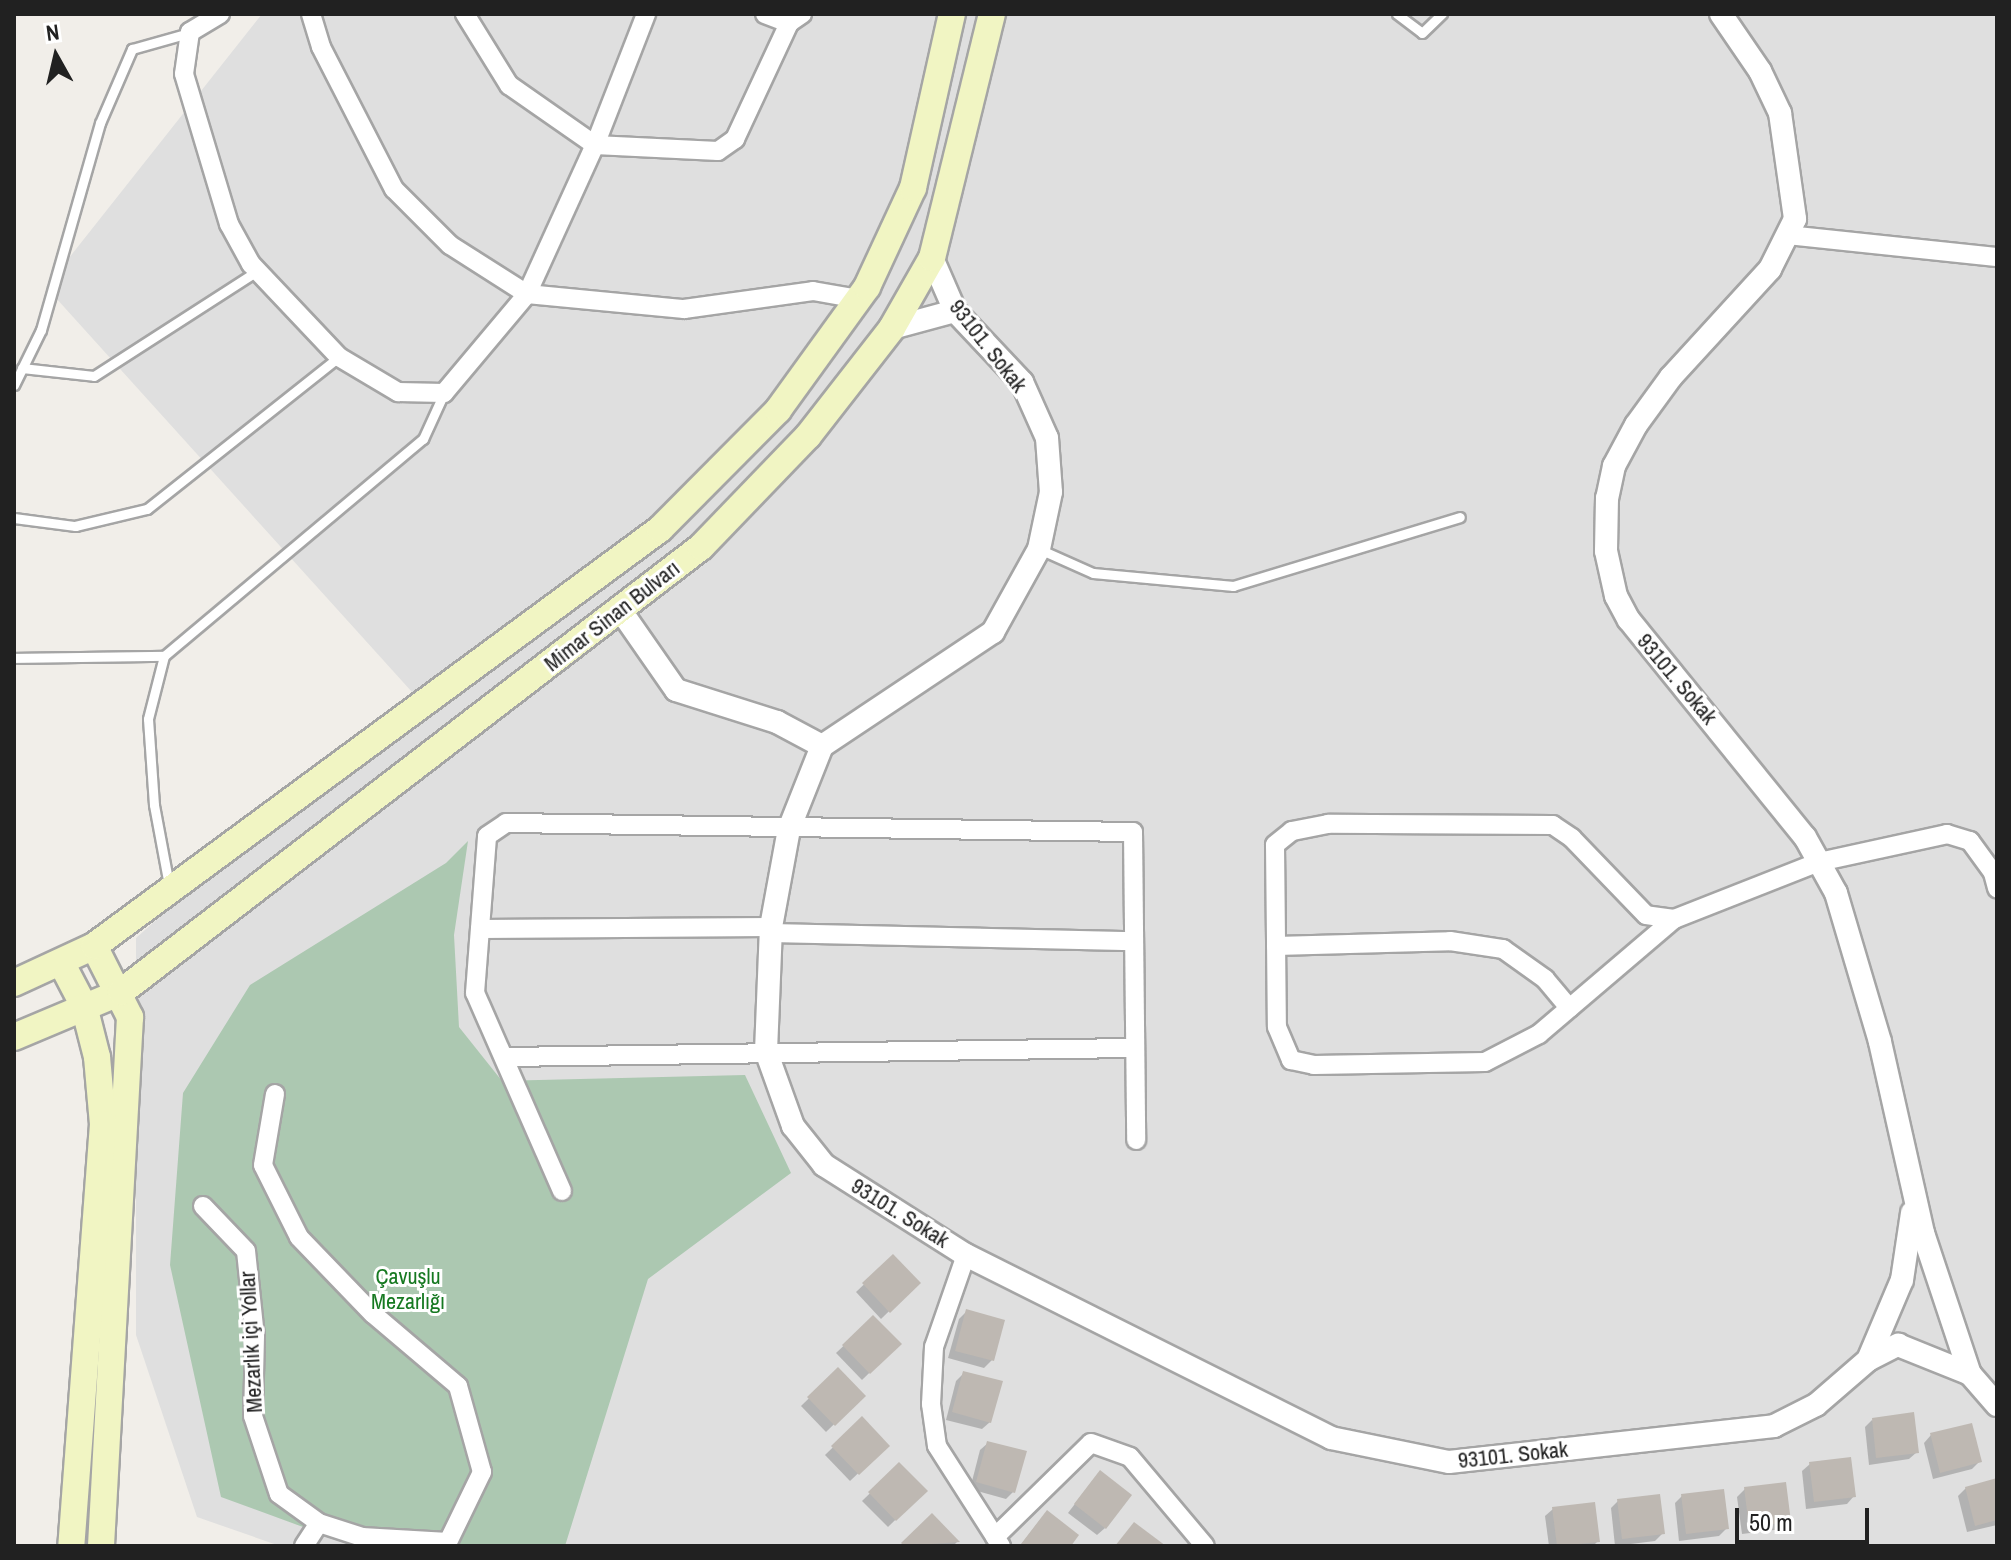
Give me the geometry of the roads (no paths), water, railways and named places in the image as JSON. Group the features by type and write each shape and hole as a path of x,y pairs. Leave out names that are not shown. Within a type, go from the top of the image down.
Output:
{"main road":[{"name":"Mimar Sinan Bulvarı","path":"14,983 62,964 94,946 660,529 778,410 859,299 913,188 952,14"},
{"name":"Mimar Sinan Bulvarı","path":"14,1037 121,992 701,547 808,436 892,328 932,258 992,14"},
{"path":"94,946 121,992 130,1017 101,1546"},
{"path":"62,964 84,1006 97,1057 103,1124 71,1546"}],"street":[{"path":"220,14 190,32 184,74 202,145 229,224 257,271 339,357 398,392 444,393 527,294 595,145 646,14"},
{"path":"311,14 328,61 394,189 450,245 527,294 684,309 813,291 859,299"},
{"path":"465,14 509,85 595,145 718,151 735,139 796,18 765,14"},
{"name":"93101. Sokak","path":"1721,14 1760,71 1780,113 1794,205 1787,235 1770,269 1671,377 1636,425 1614,466 1607,498 1606,551 1616,596 1629,620 1757,774 1819,862 1836,893 1880,1042 1914,1193 1970,1374 1997,1405"},
{"path":"1787,235 1997,257"},
{"name":"93101. Sokak","path":"932,258 955,311 1022,382 1047,438 1051,492 1039,549 993,632 822,746 789,829 771,930 766,1051 793,1126 824,1165 966,1255 1331,1438 1449,1462 1774,1426 1816,1405 1868,1360 1898,1345 1970,1374"},
{"path":"892,328 955,311"},
{"path":"621,611 676,690 777,722 822,746"},
{"path":"562,1191 504,1057 491,1040 475,993 487,836 506,823 1133,832 1136,1140"},
{"path":"1674,919 1646,915 1572,838 1553,825 1328,824 1292,831 1275,845 1277,1027 1291,1060 1314,1065 1485,1062 1539,1034 1674,919 1819,862 1947,834 1970,841 1993,873 1997,888"},
{"path":"480,929 771,930 1134,941"},
{"path":"1276,946 1450,941 1503,949 1545,979 1569,1008"},
{"path":"504,1057 1135,1048"},
{"name":"Mezarlık içi Yollar","path":"203,1206 246,1251 255,1336 253,1416 279,1494 319,1523 362,1537 448,1542 482,1472 458,1386 373,1314 299,1237 263,1165 275,1094"},
{"path":"1868,1360 1902,1280 1914,1193"},
{"path":"966,1255 934,1347 931,1404 937,1446 998,1541 1091,1443 1130,1457 1205,1546"},
{"path":"304,1546 319,1523"}],"lane":[{"path":"1397,14 1422,33 1442,14"},
{"path":"14,385 41,330 100,123 132,49 190,32"},
{"path":"22,368 94,376 257,271"},
{"path":"14,518 75,526 147,509 339,357"},
{"path":"170,890 154,805 148,719 164,656 423,439 444,393"},
{"path":"1039,549 1093,573 1233,586 1460,517"},
{"path":"14,658 164,656"}],"park label":[{"name":"Çavuşlu Mezarlığı","path":"408,1288"}]}
